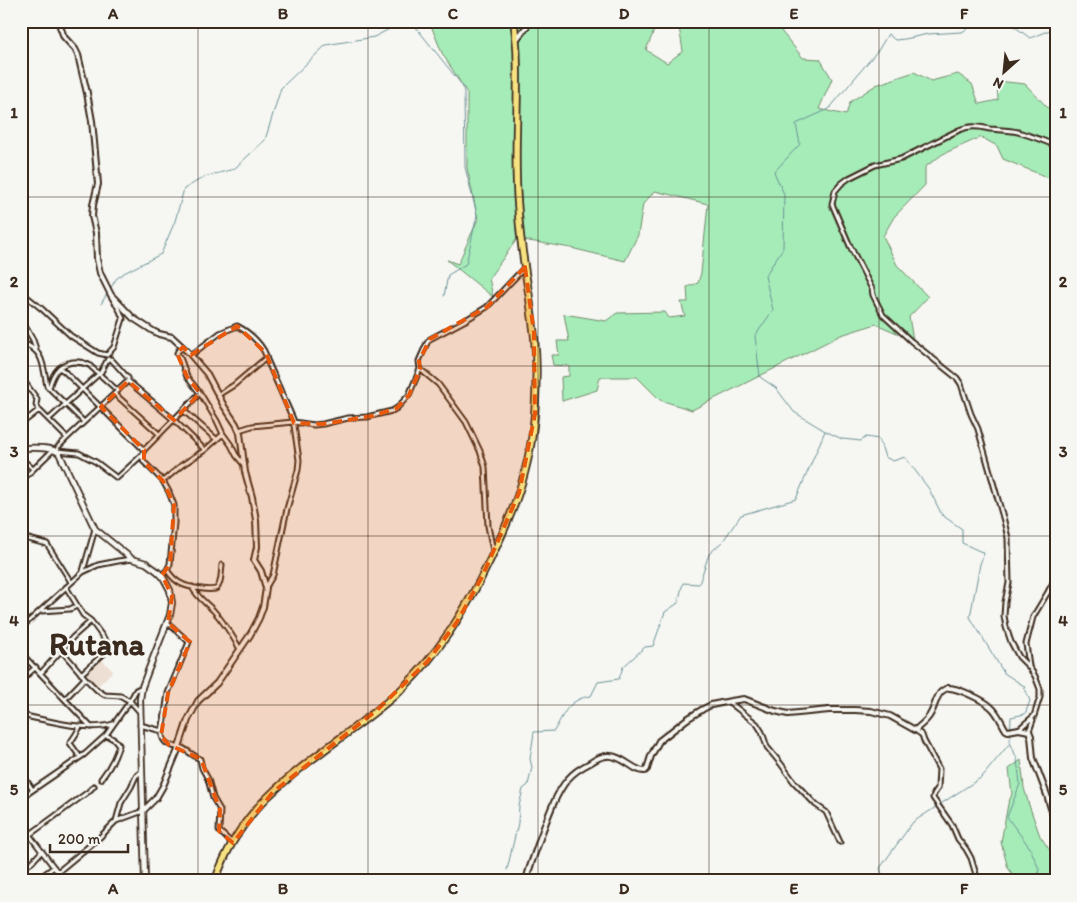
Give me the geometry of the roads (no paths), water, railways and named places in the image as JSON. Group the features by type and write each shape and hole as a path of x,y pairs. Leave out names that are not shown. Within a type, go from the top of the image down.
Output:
{"main road":[{"path":"215,881 233,843 248,820 273,792 377,710 404,687 428,661 457,622 482,577 519,493 526,468 535,414 536,377 534,333 521,245 516,186 517,54 514,21"},
{"path":"21,448 56,450 95,529 132,559 146,563 162,575 172,596 172,608 168,623 142,687 139,711 144,881"}],"street":[{"path":"21,292 71,336 98,353 108,355 114,347 123,319 98,268 96,233 92,216 98,184 92,121 78,55 64,37 58,21"},
{"path":"516,40 531,21"},
{"path":"1056,146 1019,132 966,127 900,159 875,165 849,178 835,191 832,204 883,315 911,342 957,378 978,429 1008,538 1010,557 1009,584 1004,616 1006,627 1019,656 1029,666 1040,688 1040,697 1029,731 1033,758 1043,782 1056,825"},
{"path":"494,553 488,526 484,467 480,451 466,422 438,384 420,369 418,361 430,339 451,329 487,307 524,267"},
{"path":"111,295 133,318 159,334 172,337 191,355 207,374 239,430 245,472 256,520 257,547 254,560 261,571 266,588"},
{"path":"21,320 33,340 46,376 47,386 84,422"},
{"path":"21,824 56,870 59,871 116,821 143,811 156,798 163,786 188,720 198,701 217,682 240,649 259,618 263,607 266,588 273,575 287,509 298,470 298,451 293,422 266,353 243,329 237,326 220,333 191,355"},
{"path":"21,343 30,346 37,352"},
{"path":"183,347 177,353 187,378 200,393 244,466"},
{"path":"218,395 266,357"},
{"path":"49,419 98,374 108,359 111,359 128,378 128,381 174,420 204,450"},
{"path":"49,388 52,377 64,364 70,362 89,365 159,434"},
{"path":"60,368 101,407 143,452 144,462 163,481 169,492 174,505 174,523 170,564 162,575"},
{"path":"239,430 252,426 293,422 314,425 323,424 392,411 409,395 420,369"},
{"path":"21,377 37,399 36,405 39,410 67,438"},
{"path":"21,481 128,381"},
{"path":"21,397 28,387"},
{"path":"56,450 79,453 96,462 117,478 200,393"},
{"path":"21,424 39,410"},
{"path":"183,410 216,439"},
{"path":"163,481 223,434"},
{"path":"21,458 33,469"},
{"path":"83,572 95,529"},
{"path":"21,537 47,544 71,582"},
{"path":"22,626 83,572 98,566 132,559"},
{"path":"167,570 174,579 184,585 213,591 220,583 222,565"},
{"path":"1029,666 1026,644 1033,617 1056,577"},
{"path":"66,586 84,616 92,622 109,647 81,674"},
{"path":"192,587 196,594 228,628 240,649"},
{"path":"40,611 70,609 77,606"},
{"path":"41,673 73,637 92,622"},
{"path":"168,623 189,642 168,693 161,736 165,743 189,751 191,755 200,759 213,798 220,810 219,831 233,843"},
{"path":"61,650 97,690 105,695 121,696 130,701 139,711"},
{"path":"21,652 91,727"},
{"path":"21,680 36,667"},
{"path":"65,699 85,678"},
{"path":"21,798 80,757 106,735 136,690 142,687"},
{"path":"915,730 931,713 939,694 948,688 974,696 985,702 992,708 1004,728 1010,731 1019,729 1029,731"},
{"path":"526,881 549,814 564,785 574,773 597,758 611,756 627,762 639,770 645,770 659,741 686,719 711,705 744,699 788,714 829,710 871,711 890,716 922,735 939,769 938,788 933,798 971,858 978,881"},
{"path":"728,701 757,724 767,747 794,782 816,805 826,812 840,842"},
{"path":"21,712 25,716 80,726 104,727 114,724"},
{"path":"21,719 25,716"},
{"path":"1019,729 1034,716"},
{"path":"140,724 162,731"},
{"path":"80,726 70,743 80,757"},
{"path":"101,779 110,767 119,745 115,740 106,735"},
{"path":"21,772 32,789"},
{"path":"116,821 121,803 136,776 141,772"},
{"path":"21,841 94,786"},
{"path":"21,869 32,862 42,851"},
{"path":"35,881 54,867"}],"waterway":[{"path":"110,289 116,279 124,273 161,254 175,221 184,189 204,177 234,169 265,140 281,88 326,45 374,37 405,21"},
{"path":"411,21 462,85 464,92 465,167 477,215 466,264 448,275 444,296"},
{"path":"980,21 962,32 928,34 895,40 888,34 879,49 829,109 796,124 800,144 774,172 784,194 783,248 765,276 773,310 755,336 760,377 776,388 794,412 842,439 861,441 866,437 879,439 885,457 893,461 905,457 929,489 942,515 962,529 962,543 984,553 980,564 970,617 1004,673 1024,686 1030,701 1025,714 1011,717 1010,742 1017,759 1020,784 1007,817 1030,848 1039,869 1037,879 1039,881"},
{"path":"1007,21 1030,38 1056,29"},
{"path":"101,304 108,292"},
{"path":"507,870 518,823 523,789 528,785 532,767 530,759 534,732 554,731 564,713 572,704 577,700 591,696 598,682 619,679 623,667 645,647 653,646 665,612 678,603 683,583 699,584 709,554 723,541 741,515 796,499 825,431"},
{"path":"884,881 880,868 913,822 982,777 1010,743"}],"district":[{"name":"Rutana","path":"97,644"}]}
